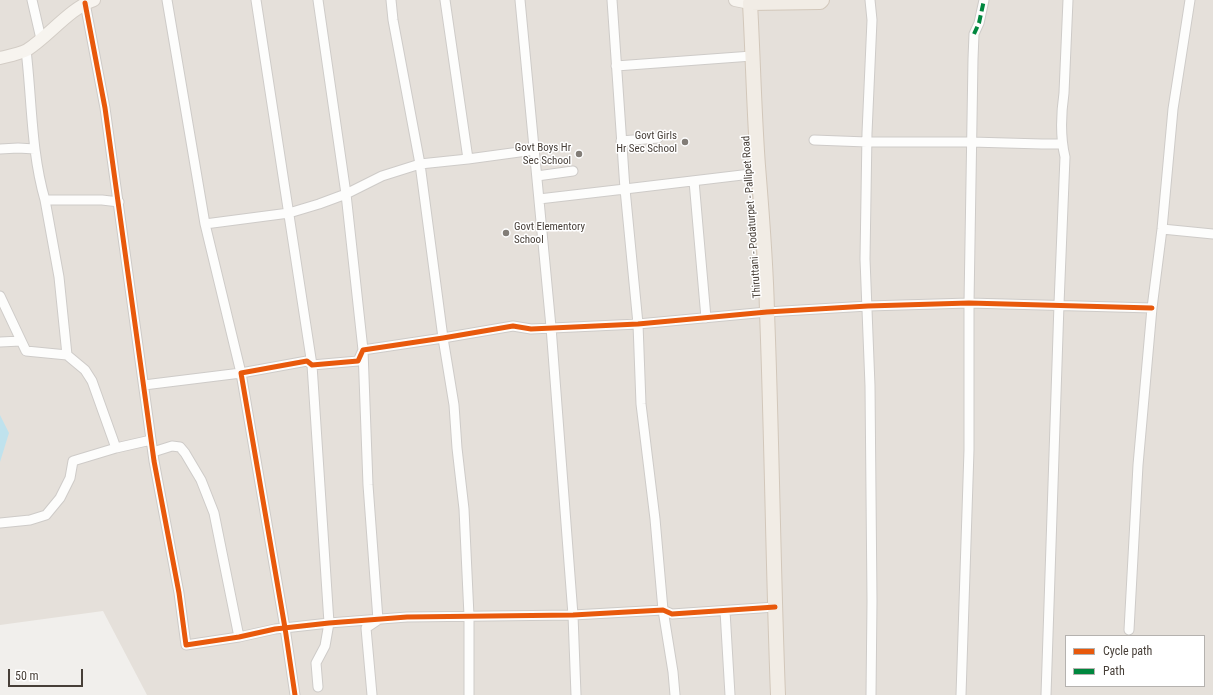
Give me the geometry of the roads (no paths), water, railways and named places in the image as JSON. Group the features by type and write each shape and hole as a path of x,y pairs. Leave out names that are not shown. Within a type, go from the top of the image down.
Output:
{"main road":[{"path":"735,0 820,2 822,0"},
{"name":"Thiruttani - Podaturpet - Pallipet Road","path":"750,1 759,173 764,234 778,695"},
{"path":"0,58 26,50 84,3"}],"street":[{"path":"32,0 41,39"},
{"path":"167,0 205,224 242,373 285,628 294,695"},
{"path":"256,0 312,365 329,623 325,646 316,664 318,687"},
{"path":"318,0 346,194 363,350 368,485 378,620"},
{"path":"390,0 420,164 443,338 454,405 464,509 470,616 469,695"},
{"path":"445,0 468,159"},
{"path":"520,0 551,327 573,614 576,695"},
{"path":"612,0 621,141 638,324 641,404 663,610 673,672 675,695"},
{"path":"870,0 872,20 867,142 866,259 871,447 871,695"},
{"path":"961,695 969,450 969,302 974,34 979,23 984,0"},
{"path":"1046,695 1065,157 1062,144 1062,106 1064,93 1068,0"},
{"path":"1129,630 1138,465 1152,308 1162,229 1173,109 1190,0"},
{"path":"84,3 106,108 151,440 179,593 186,645 285,628 329,623 407,618 663,610 672,614 775,607"},
{"path":"26,50 35,149 59,277 67,355"},
{"path":"616,66 752,56"},
{"path":"621,141 658,138"},
{"path":"814,140 1062,144"},
{"path":"0,149 35,149"},
{"path":"205,224 289,213 346,194 382,176 420,164 534,150"},
{"path":"536,176 573,171"},
{"path":"539,199 759,173"},
{"path":"694,181 706,318"},
{"path":"45,200 102,200 119,202"},
{"path":"1162,229 1213,234"},
{"path":"0,296 26,351 67,355 85,370 92,381 116,448"},
{"path":"363,350 513,326 531,329 638,324 767,312 868,306 969,302 1152,308"},
{"path":"0,342 21,341"},
{"path":"144,386 242,373 307,361 312,365 358,361 363,350"},
{"path":"0,523 30,520 46,515 60,498 70,478 74,461 116,448 151,440"},
{"path":"153,452 172,446 180,447 201,480 214,513 239,637"},
{"path":"725,611 730,695"},
{"path":"372,695 366,628 378,620"}],"water":[{"path":"0,415 9,433 0,462"}],"place":[{"name":"Govt Girls Hr Sec School","path":"685,142"},
{"name":"Govt Boys Hr Sec School","path":"579,154"},
{"name":"Govt Elementory School","path":"506,233"}]}
